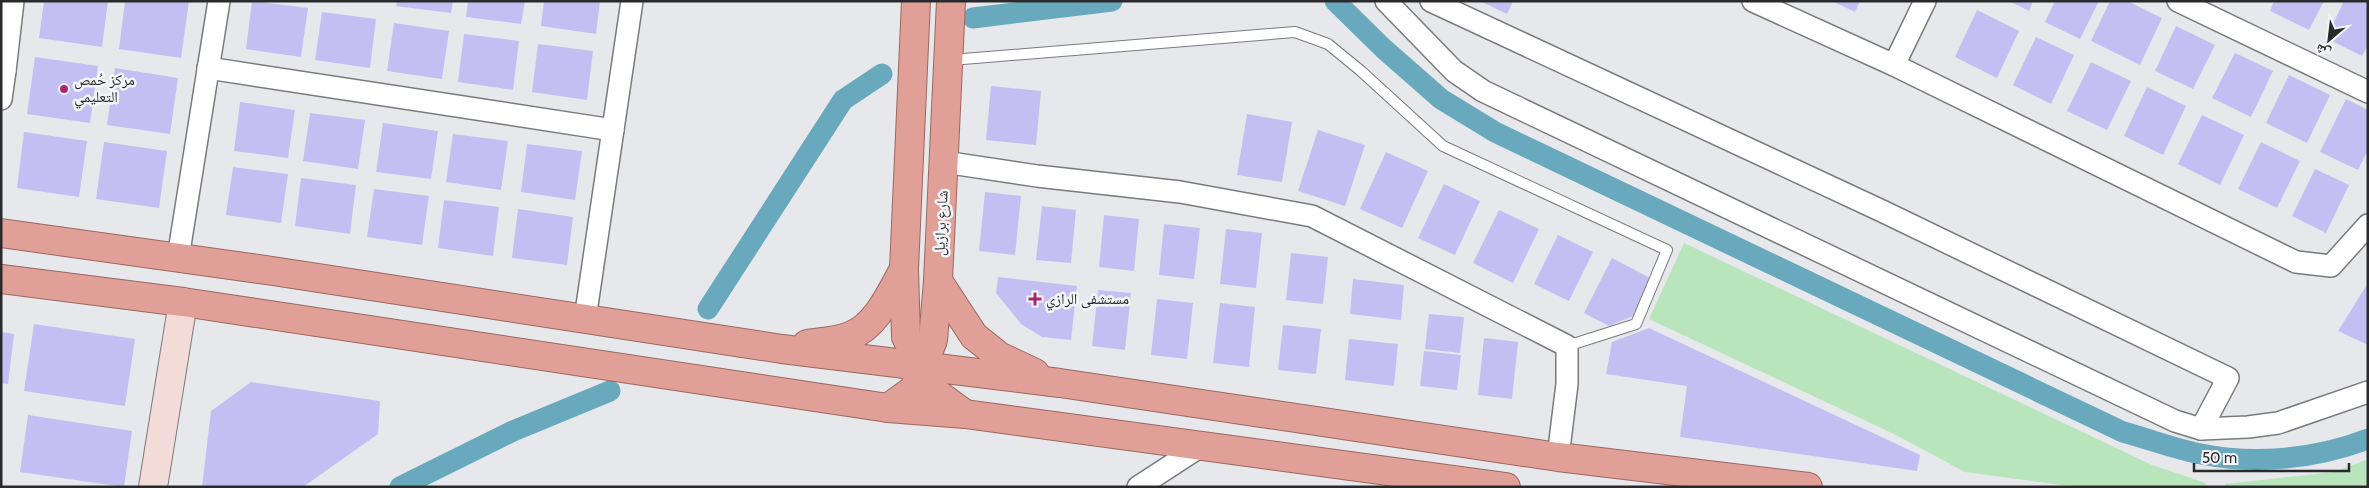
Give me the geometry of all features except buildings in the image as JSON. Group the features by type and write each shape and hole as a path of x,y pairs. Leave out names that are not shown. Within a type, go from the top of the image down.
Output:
{"highway":[{"path":"916,1 904,269 906,337 935,392 965,414"},
{"name":"شارع برازيل","path":"888,408 914,388 924,368 933,340 950,60 951,1"},
{"path":"1,233 782,349 1060,384 1558,457 1808,487"},
{"path":"782,349 851,336 869,323 883,306 904,269"},
{"path":"1,279 182,302 888,408 965,414 1506,487"},
{"path":"938,281 974,336 999,356 1060,384"}],"main road":[{"path":"154,487 182,302"}],"street":[{"path":"1,99 13,1"},
{"path":"178,258 219,1"},
{"path":"585,319 632,1"},
{"path":"1386,1 1454,71 1483,91 2175,421 2201,429 2248,427 2278,423 2368,392"},
{"path":"1431,1 1882,211 2228,378 2201,429"},
{"path":"1753,1 1894,65 2296,262 2331,266 2368,225"},
{"path":"1894,65 1925,1"},
{"path":"2178,1 2368,92"},
{"path":"208,68 613,130"},
{"path":"944,162 1037,176 1180,192 1312,216 1567,346 1567,384 1558,457"},
{"path":"1138,487 1200,446"}],"lane":[{"path":"950,60 1295,32 1328,44 1361,71 1443,146 1667,250 1636,324 1567,346"}],"green space":[{"path":"1684,243 2152,465 2206,483 2205,487 2077,487 1965,472 1896,435 1649,319"},
{"path":"2368,459 2368,487 2225,487 2225,484 2334,472"}],"waterway":[{"path":"973,18 1112,1"},
{"path":"1335,1 1384,49 1441,99 1495,132 2123,432 2191,452 2243,459 2285,458 2307,455 2348,446 2368,439"},
{"path":"708,309 843,100 882,74"},
{"path":"400,487 513,431 610,391"}],"place":[{"name":"مركز حُمص التعليمي","path":"64,89"},
{"name":"مستشفى الرازي","path":"1035,299"}]}
